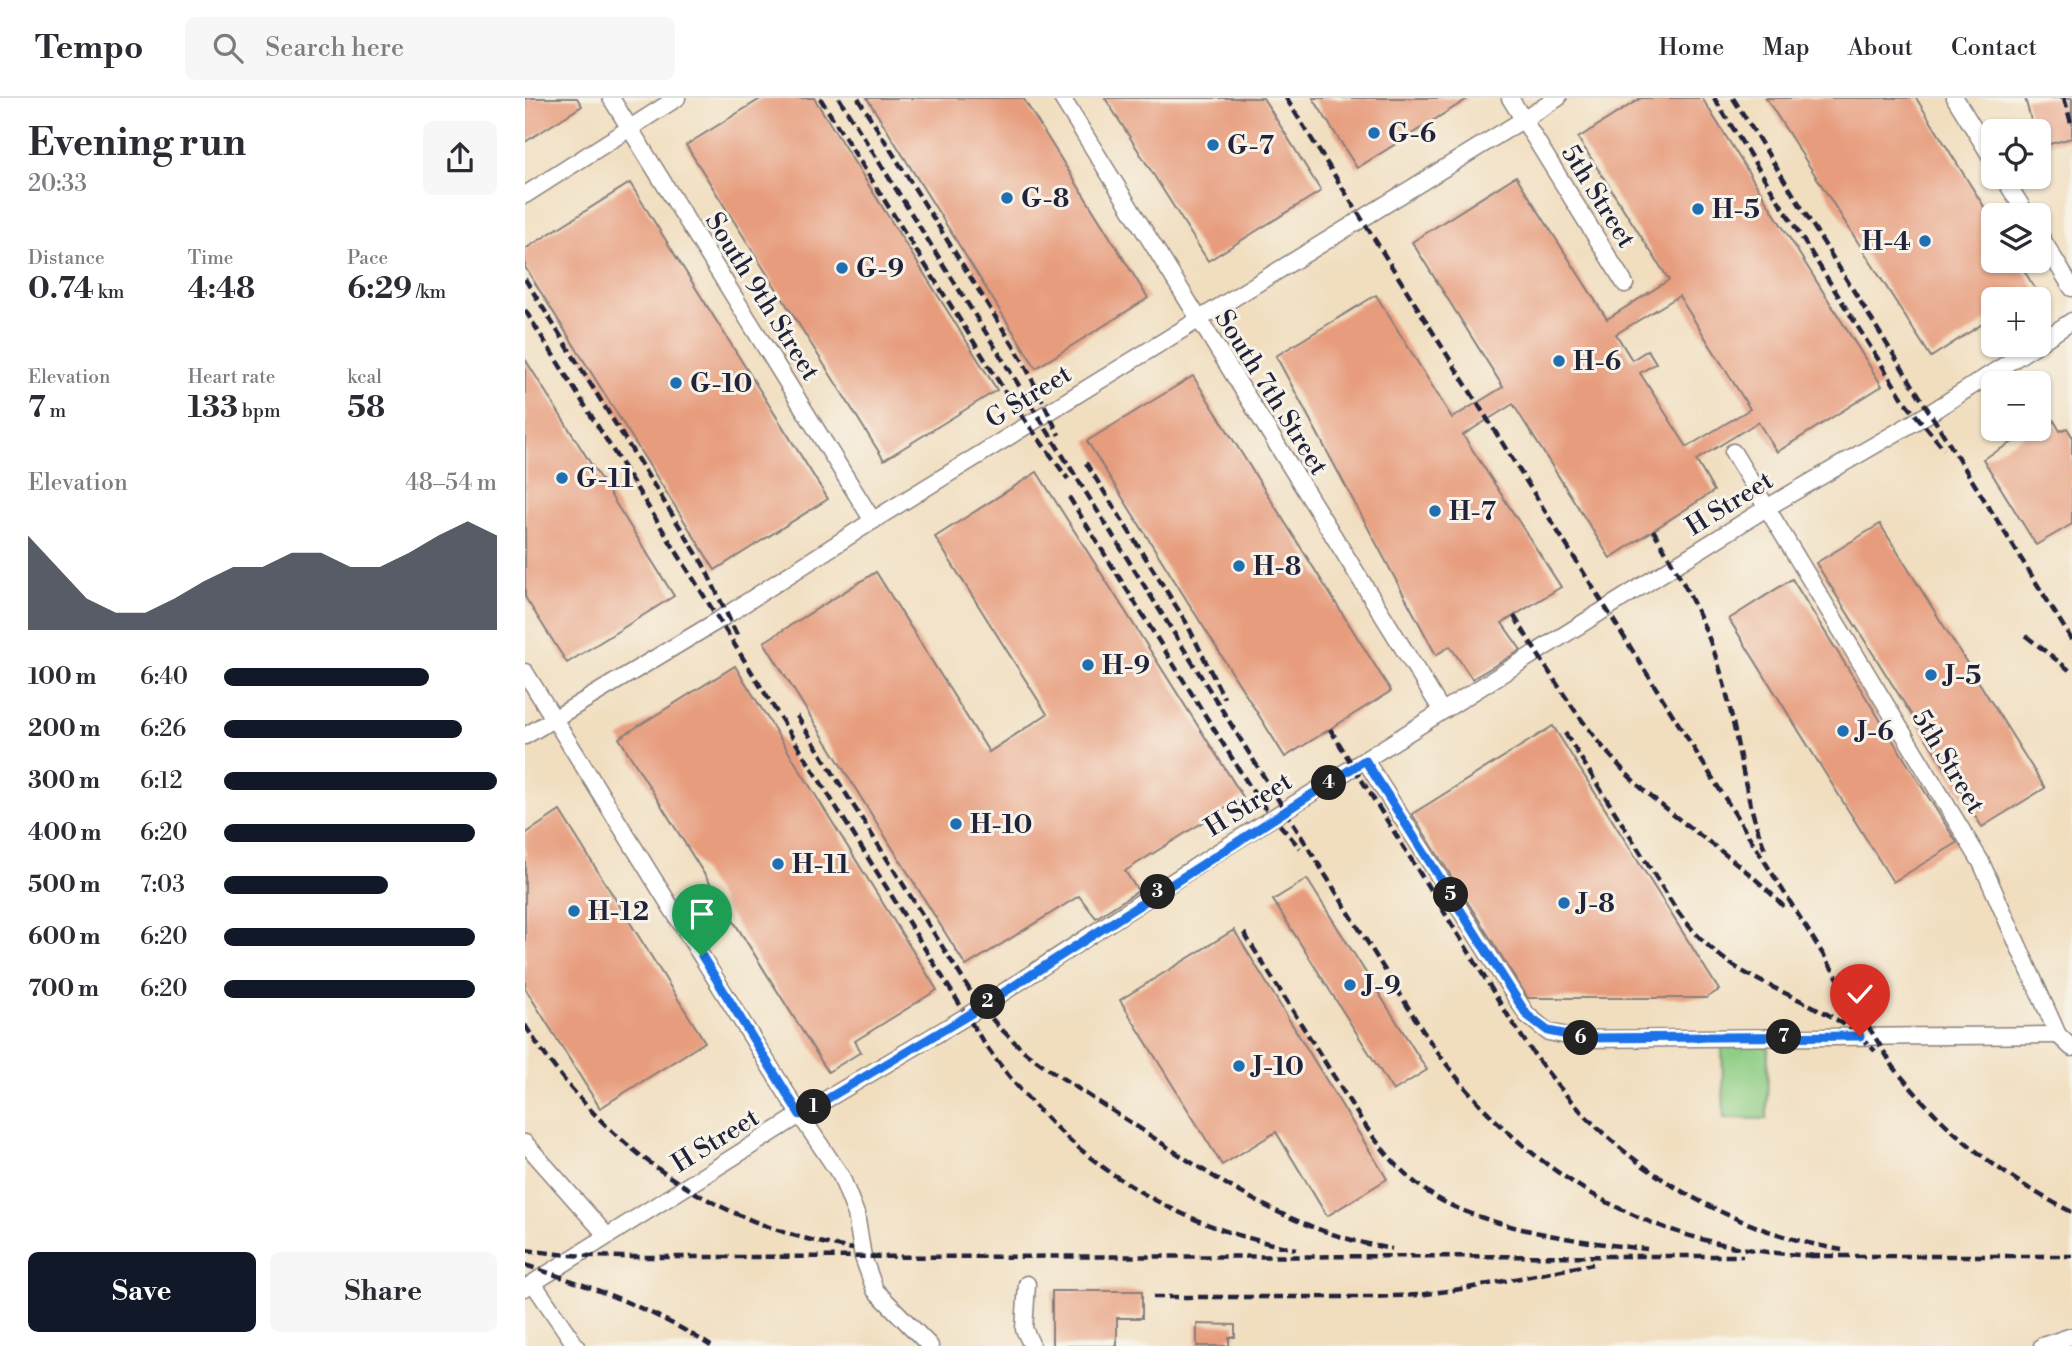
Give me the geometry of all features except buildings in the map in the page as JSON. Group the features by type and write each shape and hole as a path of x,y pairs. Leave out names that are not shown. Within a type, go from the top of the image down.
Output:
{"lane":[{"name":"South 9th Street","path":"611,98 873,521"},
{"path":"525,195 677,98"},
{"name":"South 7th Street","path":"1062,98 1442,711"},
{"name":"5th Street","path":"1510,98 1625,284"},
{"name":"G Street","path":"525,736 719,620 873,521 1558,98"},
{"path":"1955,98 1981,140"},
{"path":"2051,254 2072,288"},
{"name":"H Street","path":"2051,335 2072,321"},
{"name":"H Street","path":"529,1285 800,1115 967,1016 1442,711 1768,507 1930,413 2017,357"},
{"name":"5th Street","path":"1734,452 1981,862 2058,1035 2072,1048"},
{"path":"525,672 800,1115 841,1176 856,1214 863,1256 875,1290 930,1346"},
{"path":"1365,760 1527,1015 1548,1031 1583,1038 2058,1035"},
{"path":"525,1143 607,1236"},
{"path":"1027,1284 1024,1329 1032,1346"},
{"path":"529,1285 576,1346"},
{"path":"2042,1346 2072,1336"}],"green space":[{"path":"1722,1045 1768,1046 1767,1119 1724,1118"}],"railway":[{"path":"820,98 1011,401 1068,479"},
{"path":"839,98 1423,1031 1460,1081 1500,1125 1544,1162 1592,1194 1644,1220 1699,1238 1758,1251 1819,1256"},
{"path":"858,98 1023,361 1059,435"},
{"path":"1286,98 1893,1066 1931,1110 1974,1149 2021,1183 2072,1212"},
{"path":"1714,98 1905,402 1944,449"},
{"path":"1733,98 2072,640"},
{"path":"2064,98 2072,126"},
{"path":"525,279 703,564 737,635"},
{"path":"525,310 982,1040 1012,1080 1080,1149 1117,1177 1157,1201 1201,1222 1296,1249"},
{"path":"1086,463 1186,622 1224,698"},
{"path":"1069,497 1250,787 1300,848"},
{"path":"1653,530 1693,603 1717,660 1752,810 1766,852"},
{"path":"1514,616 1570,704 1619,765 1655,800 1749,874 1784,907"},
{"path":"2026,636 2072,672"},
{"path":"797,716 976,1000 1024,1051 1229,1186 1289,1217 1322,1230 1392,1249"},
{"path":"1330,729 1514,1026 1577,1107 1609,1138 1643,1165 1717,1210 1799,1241 1842,1250"},
{"path":"1565,733 1676,909 1698,935 1732,965 1828,1015 1875,1051"},
{"path":"1244,933 1359,1117 1386,1153 1418,1185 1459,1209 1511,1226 1596,1243 1647,1249"},
{"path":"525,1025 555,1068 588,1107 625,1142 664,1173 707,1199 753,1221 801,1237 853,1249"},
{"path":"525,1250 621,1257 1743,1256"},
{"path":"1810,1256 2072,1256"},
{"path":"1153,1297 1419,1295 1593,1264"},
{"path":"525,1265 621,1300 667,1321 711,1346"}],"place":[{"name":"G-6","path":"1374,133"},
{"name":"G-7","path":"1213,145"},
{"name":"G-8","path":"1007,198"},
{"name":"H-5","path":"1698,209"},
{"name":"H-4","path":"1925,241"},
{"name":"G-9","path":"842,268"},
{"name":"H-6","path":"1559,361"},
{"name":"G-10","path":"676,383"},
{"name":"G-11","path":"562,478"},
{"name":"H-7","path":"1435,511"},
{"name":"H-8","path":"1239,566"},
{"name":"H-9","path":"1088,665"},
{"name":"J-5","path":"1931,675"},
{"name":"J-6","path":"1843,731"},
{"name":"H-10","path":"956,824"},
{"name":"H-11","path":"778,864"},
{"name":"J-8","path":"1564,903"},
{"name":"H-12","path":"574,911"},
{"name":"J-9","path":"1350,985"},
{"name":"J-10","path":"1239,1066"}],"route":[{"path":"702,956 800,1115 967,1016 1218,852 1365,760 1527,1015 1548,1031 1583,1038 1860,1036"}]}
